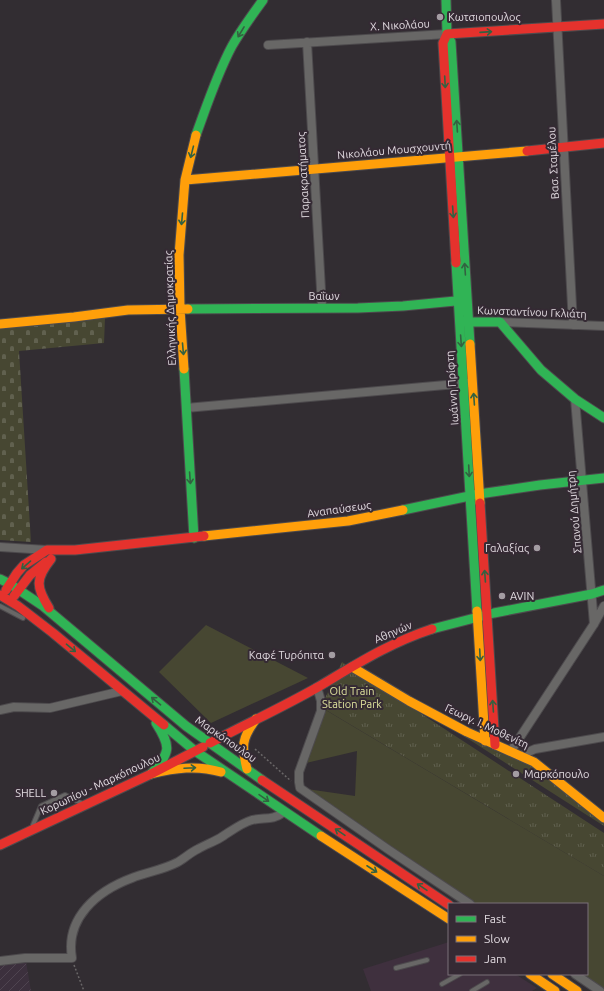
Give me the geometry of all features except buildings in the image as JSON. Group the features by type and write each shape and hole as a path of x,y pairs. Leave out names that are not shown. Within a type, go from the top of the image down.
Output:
{"main road":[{"name":"Ελληνικής Δημοκρατίας","path":"194,538 180,309 179,255 185,180 196,135 223,65 233,44 263,0"},
{"name":"Ιωάννη Πρίφτη","path":"446,0 447,34 443,43 454,157 475,495 482,616 485,741"},
{"name":"Χ. Νικολάου","path":"447,34 604,24"},
{"name":"Νικολάου Μουσχουντή","path":"185,180 563,148 604,143"},
{"name":"Βαΐων","path":"0,324 128,310 322,307 358,308 463,301"},
{"name":"Κωνσταντίνου Γκλιάτη","path":"464,322 500,322"},
{"path":"500,322 541,370 575,399 604,418"},
{"name":"Ιωάννη Πρίφτη","path":"468,383 476,438 475,495"},
{"name":"Αναπαύσεως","path":"1,595 24,565 49,554 348,521 475,495 540,484 604,478"},
{"path":"11,601 30,575 40,566 49,554"},
{"path":"49,554 38,578 38,584 48,608 62,622"},
{"name":"Μαρκόπουλου","path":"0,579 43,606 186,726 247,769 448,904"},
{"name":"Αθηνών","path":"210,743 256,720 317,687 383,648 401,640 439,627 482,616 592,594 604,590"},
{"path":"1,595 53,633 195,751 284,812 448,918"},
{"name":"Ιωάννη Πρίφτη","path":"482,616 495,745"},
{"name":"Γεωργ. Ι. Μοθενίτη","path":"352,667 409,701 467,732 534,762 604,818"},
{"path":"150,714 164,735 168,748 168,753 164,760 152,774"},
{"path":"247,769 242,752 242,744 246,733 256,720"},
{"name":"Κορωπίου - Μαρκόπουλου","path":"0,845 152,774 210,743"},
{"path":"152,774 172,769 195,767 216,770 232,775"},
{"path":"531,975 555,991"},
{"path":"553,975 577,991"}],"street":[{"name":"Βασ. Σταμέλου","path":"556,0 573,325"},
{"name":"Χ. Νικολάου","path":"268,45 447,34"},
{"name":"Παρακρατήματος","path":"307,42 322,307"},
{"name":"Κωνσταντίνου Γκλιάτη","path":"500,322 604,326"},
{"path":"186,408 468,383"},
{"name":"Σπανού Δημήτρη","path":"575,399 594,624"},
{"path":"0,547 49,554"},
{"path":"511,751 594,624 604,606"},
{"path":"317,687 321,711 299,772 298,782 300,788 468,903"},
{"path":"0,710 14,707 50,708 122,691"},
{"path":"522,756 535,750 604,737"},
{"path":"0,961 25,958 72,958 70,948 72,931 88,906 105,891 132,878 165,868 252,820 274,818 284,812"},
{"path":"576,975 600,991"}],"lane":[{"path":"0,606 25,619"},
{"path":"32,623 53,633"},
{"path":"31,830 41,806 65,795 85,805"},
{"path":"396,968 428,960"},
{"path":"442,984 458,975"},
{"path":"472,991 487,982"}],"path":[{"path":"244,739 300,788"},
{"path":"72,958 84,991"}],"shaded area":[{"path":"448,942 448,975 517,975 537,988 532,991 371,991 363,969"},
{"path":"26,962 31,991 0,991 0,964"}],"green space":[{"path":"105,318 104,343 19,351 31,542 0,540 0,329"},
{"path":"206,625 308,678 211,723 159,672"},
{"name":"Old Train Station Park","path":"342,662 604,833 604,876 321,707"},
{"path":"409,701 522,756 604,820 604,826"},
{"path":"324,709 604,876 604,991 601,991 577,975 588,975 588,903 471,903 300,788 355,796 357,751 306,763"}],"traffic: fast":[{"path":"196,135 212,90 232,46 263,0"},
{"path":"446,0 447,34 451,42 470,344"},
{"path":"456,263 477,611"},
{"path":"188,309 358,308 403,306 466,300"},
{"path":"462,322 500,322 541,370 575,399 604,418"},
{"path":"184,369 194,538"},
{"path":"403,510 479,494 604,478"},
{"path":"0,579 43,606 186,726 262,780"},
{"path":"432,629 494,613 592,594 604,590"},
{"path":"151,774 162,760 167,750 165,738 156,723"},
{"path":"164,725 195,751 321,836"}],"traffic: slow":[{"path":"184,369 180,309 179,255 185,180 196,135"},
{"path":"185,180 527,151"},
{"path":"0,324 128,310 188,309"},
{"path":"470,344 480,503"},
{"path":"204,536 348,521 403,510"},
{"path":"477,611 485,741"},
{"path":"352,667 409,701 467,732 534,762 604,818"},
{"path":"247,769 244,754 244,742 245,737 256,719"},
{"path":"151,774 186,768 221,772"},
{"path":"321,836 448,918"},
{"path":"531,975 555,991"},
{"path":"553,975 577,991"}],"traffic: jam":[{"path":"447,34 604,24"},
{"path":"447,34 443,43 456,263"},
{"path":"527,151 604,143"},
{"path":"480,503 495,745"},
{"path":"6,590 24,565 47,550 75,550 204,536"},
{"path":"49,608 42,594 39,583 42,572 51,559"},
{"path":"14,596 30,575 46,562"},
{"path":"0,595 18,606 53,633 164,725"},
{"path":"210,743 305,694 387,647 432,629"},
{"path":"0,845 151,774 203,747"},
{"path":"262,780 448,904"}],"place":[{"name":"Κωτσιοπουλος","path":"440,17"},
{"name":"Γαλαξίας","path":"537,548"},
{"name":"AVIN","path":"502,596"},
{"name":"Καφέ Τυρóπιτα","path":"332,655"},
{"name":"Μαρκόπουλο","path":"516,774"},
{"name":"SHELL","path":"54,793"}]}
